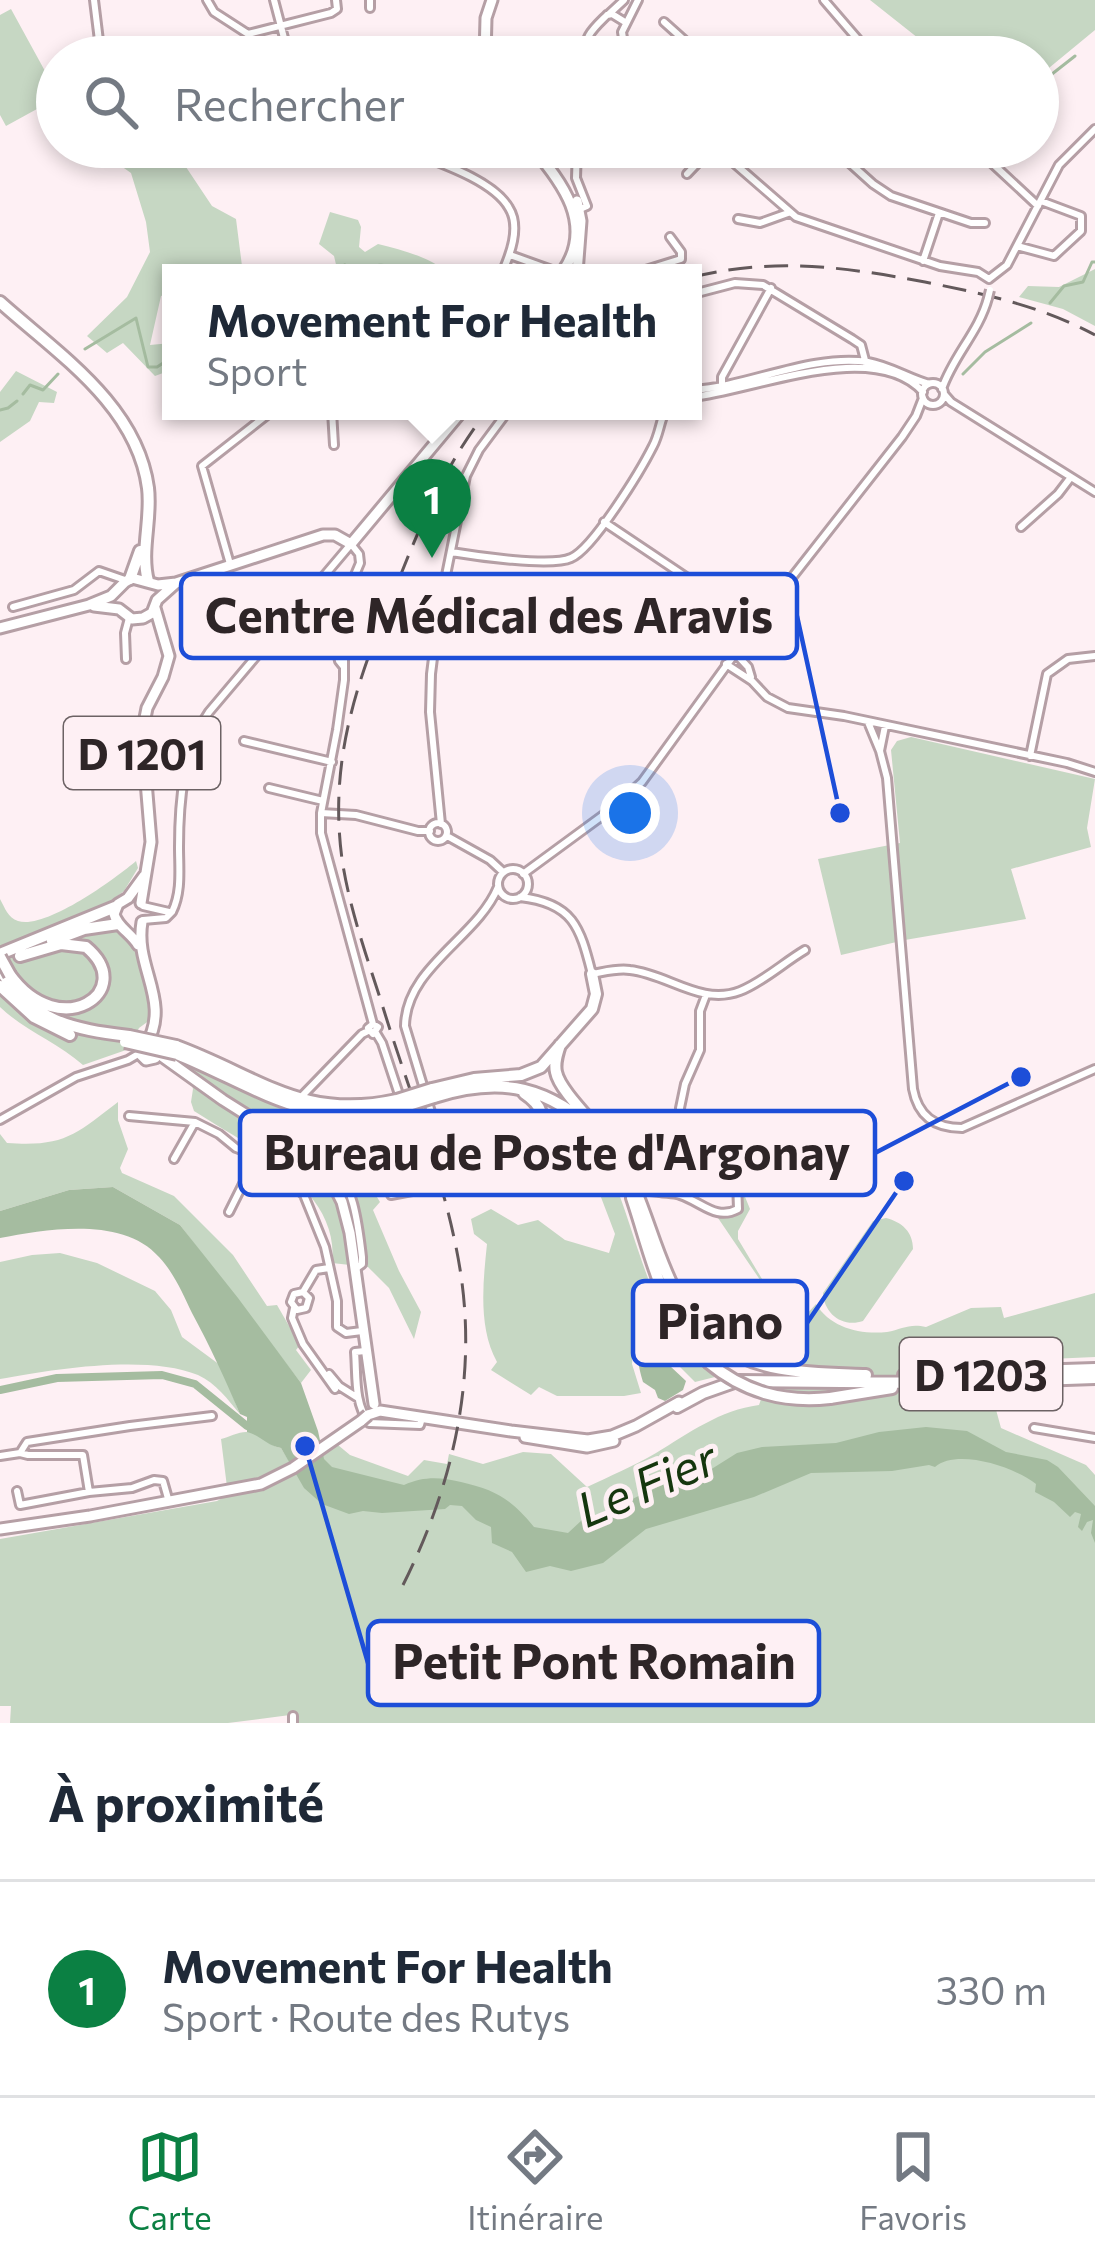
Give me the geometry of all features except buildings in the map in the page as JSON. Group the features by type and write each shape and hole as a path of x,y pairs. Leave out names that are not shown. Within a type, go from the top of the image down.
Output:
{"highway":[{"path":"0,306 99,392 131,434 142,458 149,495 145,562 149,582"},
{"path":"0,306 90,391 128,439 144,506 140,552 123,585"},
{"path":"2,969 116,907"},
{"path":"2,969 84,928 122,926"},
{"path":"2,969 32,997 60,1009 83,1006 100,991 101,966 86,947 61,944 20,956"},
{"name":"D 1203","path":"2,969 22,1008 52,1028 82,1037 127,1039 303,1101 350,1107 398,1104 460,1081 490,1078 548,1091 578,1108 628,1172 677,1293 709,1336 730,1352 764,1366 866,1375"},
{"path":"490,1078 533,1072 545,1063 595,1002 592,974"},
{"path":"560,1045 559,1081 598,1131"},
{"name":"D 1203","path":"433,1093 476,1086 538,1093 598,1131 622,1175 670,1309 687,1340 732,1380 765,1394 798,1400 949,1383 1095,1374"},
{"path":"516,1088 536,1101 542,1113 541,1128 530,1144"},
{"path":"530,1144 567,1123 598,1131"},
{"name":"D 1203","path":"705,1386 744,1376 1095,1374"},
{"name":"D 1203","path":"677,1408 737,1381 949,1383"}],"main road":[{"path":"486,36 491,0"},
{"path":"551,168 576,210 570,264"},
{"path":"0,628 89,605 123,585 176,583 323,535 351,544 455,420"},
{"path":"149,582 156,604"},
{"path":"135,618 148,616 176,583"},
{"path":"119,609 116,599 123,585"},
{"name":"D 1201","path":"142,905 152,842 142,733 169,650 156,604"},
{"path":"89,605 119,609 164,635"},
{"path":"142,955 114,914 145,875"},
{"path":"0,1529 241,1489 281,1474 373,1411 342,1202 318,1163 302,1150 176,1056 149,1053 157,1013 142,955 142,905 128,898"},
{"path":"122,926 134,928 142,921"},
{"name":"D 1203","path":"373,1411 511,1432 601,1439 659,1414 705,1386"},
{"name":"D 1203","path":"511,1432 539,1441 602,1445 677,1408"}],"street":[{"path":"94,0 98,36"},
{"path":"207,0 214,12 245,34 331,13 337,9 337,0"},
{"path":"274,0 284,36"},
{"path":"482,0 486,22"},
{"path":"590,36 624,0"},
{"path":"623,36 638,0"},
{"path":"824,0 855,36"},
{"path":"609,14 625,22"},
{"path":"664,22 680,36"},
{"path":"1059,165 1095,130"},
{"path":"450,168 498,195 512,215 506,264"},
{"path":"576,168 587,206 576,210"},
{"path":"687,173 691,168"},
{"path":"740,168 788,213 989,279"},
{"path":"855,168 897,198 985,223"},
{"path":"999,168 1039,203 1082,216 1081,231 1054,256 1017,246"},
{"path":"989,279 1004,268 1057,168"},
{"path":"923,261 939,212"},
{"path":"738,219 760,223 788,213"},
{"path":"667,264 681,260 682,255 670,237"},
{"path":"510,255 532,264"},
{"path":"934,404 937,388 976,328 989,294 989,279"},
{"path":"702,292 735,283 771,288 861,346 862,364"},
{"path":"722,388 722,377 771,288"},
{"path":"862,364 903,377 934,404"},
{"path":"702,391 862,364 899,371 937,388 951,402 1095,492"},
{"path":"916,416 923,395 937,388"},
{"path":"523,874 634,790 916,416 934,404 951,402"},
{"path":"230,564 202,466 261,420"},
{"path":"333,420 334,445"},
{"path":"446,836 432,752 431,674 466,476 501,420"},
{"path":"451,552 562,561 574,557 604,523 656,441 661,420"},
{"path":"1022,527 1071,477"},
{"path":"604,523 754,627"},
{"path":"142,921 166,918 178,899 180,826 196,733 351,544 360,563 344,601 345,669 321,833 372,1030 382,1043 417,1149 407,1173 416,1192"},
{"path":"13,607 74,590 100,571 123,585"},
{"path":"317,585 325,591 339,661 345,669"},
{"path":"126,659 124,635 135,618"},
{"path":"735,653 752,680"},
{"path":"1030,756 1047,674 1069,658 1095,656"},
{"path":"726,664 788,708 1095,772"},
{"path":"868,722 886,778 918,1107 939,1125 962,1128 1095,1069"},
{"path":"880,752 886,725"},
{"path":"244,741 332,762"},
{"path":"269,788 323,800"},
{"path":"321,813 368,817 430,831"},
{"path":"441,824 433,825 432,838 437,841 446,836"},
{"path":"446,836 503,872"},
{"path":"530,1144 517,1147 465,1139 441,1126 431,1112 405,1026 408,1004 418,986 492,903 503,872 513,869 523,874 553,908"},
{"path":"520,897 528,884"},
{"path":"498,887 507,898"},
{"path":"492,903 534,899 568,916 579,928 592,974 627,969 706,995 728,995 750,986 805,950"},
{"path":"142,905 172,912"},
{"path":"671,1172 684,1163 680,1108 700,1051 700,1011 706,995"},
{"path":"303,1095 362,1034 372,1030"},
{"path":"0,1120 76,1077 149,1053"},
{"path":"294,1111 299,1124 330,1156 351,1197 362,1257 355,1269"},
{"path":"129,1116 195,1123 280,1172 304,1195 325,1247 338,1301 336,1325 343,1332 362,1331"},
{"path":"174,1159 195,1123"},
{"path":"230,1212 257,1156"},
{"path":"391,1195 416,1192 490,1167 527,1162 601,1186 678,1194 719,1215 738,1209 737,1181"},
{"path":"303,1292 315,1271 329,1268"},
{"path":"303,1292 291,1297 299,1336 339,1386 358,1398"},
{"path":"294,1308 308,1306 309,1298 303,1292"},
{"path":"364,1351 355,1352 358,1398 369,1424 420,1425 422,1418"},
{"path":"319,1363 335,1389"},
{"path":"20,1453 26,1442 212,1417"},
{"path":"1034,1429 1095,1438"},
{"path":"0,1456 83,1455 89,1492"},
{"path":"17,1491 20,1505 132,1488 154,1480 163,1481 169,1502"}],"shaded area":[{"path":"870,0 1095,0 1095,30 1059,60 1059,36 915,36"},
{"path":"11,9 36,55 36,110 6,126 0,115 0,15"},
{"path":"124,168 187,168 212,206 236,219 242,264 162,264 162,296 150,345 162,344 162,373 155,376 123,343 107,353 87,336 127,297 150,252 131,173"},
{"path":"330,212 358,220 359,247 365,252 378,244 435,264 336,264 334,256 319,244"},
{"path":"1095,269 1095,326 1063,309 1019,297 1028,286 1059,287"},
{"path":"16,371 57,392 54,403 39,402 30,421 0,442 0,392"},
{"path":"911,737 1095,779 1087,828 1091,847 1011,869 1026,919 841,955 818,859 900,843 891,750 897,741"},
{"path":"136,861 138,868 124,891 107,904 138,953 150,1020 139,1028 129,1049 83,1065 0,1007 0,899 15,920 45,918 79,901"},
{"path":"185,1062 312,1119 345,1128 342,1140 380,1202 373,1210 421,1312 414,1339 389,1288 368,1267 332,1263 331,1236 322,1212 306,1191 263,1154 194,1111"},
{"path":"118,1102 118,1120 128,1149 122,1173 174,1196 233,1255 267,1306 277,1305 300,1345 296,1350 311,1370 301,1383 180,1225 113,1187 69,1190 0,1211 0,1134 7,1143 56,1140 79,1131"},
{"name":"Le Fier","path":"113,1187 180,1225 238,1298 301,1383 324,1459 332,1467 404,1485 432,1478 473,1485 502,1497 534,1527 568,1533 582,1520 662,1485 702,1475 737,1453 926,1427 967,1431 1006,1452 1047,1460 1058,1467 1095,1506 1095,1543 1093,1520 1082,1531 1078,1527 1081,1514 1070,1517 1035,1492 1036,1484 1027,1478 1001,1466 957,1459 935,1467 811,1473 754,1497 646,1529 603,1563 571,1571 550,1566 526,1572 512,1552 492,1543 491,1527 462,1506 349,1514 322,1504 304,1488 281,1448 247,1432 247,1417 240,1414 178,1284 144,1244 126,1235 84,1229 0,1238 0,1211 69,1190"},
{"path":"741,1187 750,1209 738,1239 771,1294 805,1316 816,1304 846,1328 887,1332 926,1327 971,1308 1001,1307 1004,1318 1095,1293 1095,1357 1002,1361 992,1395 1001,1428 1086,1465 1095,1475 1095,1723 292,1723 290,1715 228,1723 10,1723 11,1706 0,1706 0,1539 217,1501 228,1495 221,1439 245,1432 256,1435 281,1448 297,1474 338,1445 350,1455 408,1476 424,1460 447,1464 449,1454 483,1464 523,1452 551,1454 587,1487 718,1417 759,1405 790,1324 718,1218 738,1210"},
{"path":"599,1192 619,1194 664,1316 687,1351 715,1377 695,1382 672,1359 653,1319 635,1321 632,1364 641,1393 557,1396 539,1387 531,1395 491,1370 497,1362 484,1320 487,1244 474,1234 471,1219 491,1209 518,1225 538,1220 565,1240 609,1253 615,1234"},
{"path":"886,1218 906,1229 913,1249 863,1321 842,1321 831,1313 823,1293 873,1221"},
{"path":"60,1253 97,1263 155,1291 171,1310 182,1337 220,1365 240,1414 198,1375 153,1365 100,1365 0,1379 0,1262"},
{"path":"642,1338 648,1338 686,1381 683,1390 665,1401 643,1382 638,1354"}],"waterway":[{"path":"1059,69 1075,56"},
{"path":"1050,303 1064,286 1083,282 1095,262"},
{"path":"85,349 136,318 148,367 162,364"},
{"path":"963,374 985,352 1031,323"},
{"path":"23,394 30,385 43,390 58,374"},
{"path":"0,410 17,401"},
{"path":"0,1390 57,1378 162,1375 195,1384 247,1426"}],"railway":[{"path":"702,275 781,266 866,272 1012,302 1095,335"},
{"path":"403,1585 435,1510 457,1432 466,1351 465,1310 446,1205 350,899 342,859 340,785 351,715 385,614 437,492 481,420"}],"place":[{"name":"Movement For Health","path":"432,558"},
{"name":"Centre Médical des Aravis","path":"840,813"},
{"name":"Bureau de Poste d'Argonay","path":"1021,1077"},
{"name":"Piano","path":"904,1181"},
{"name":"Petit Pont Romain","path":"305,1446"}]}
